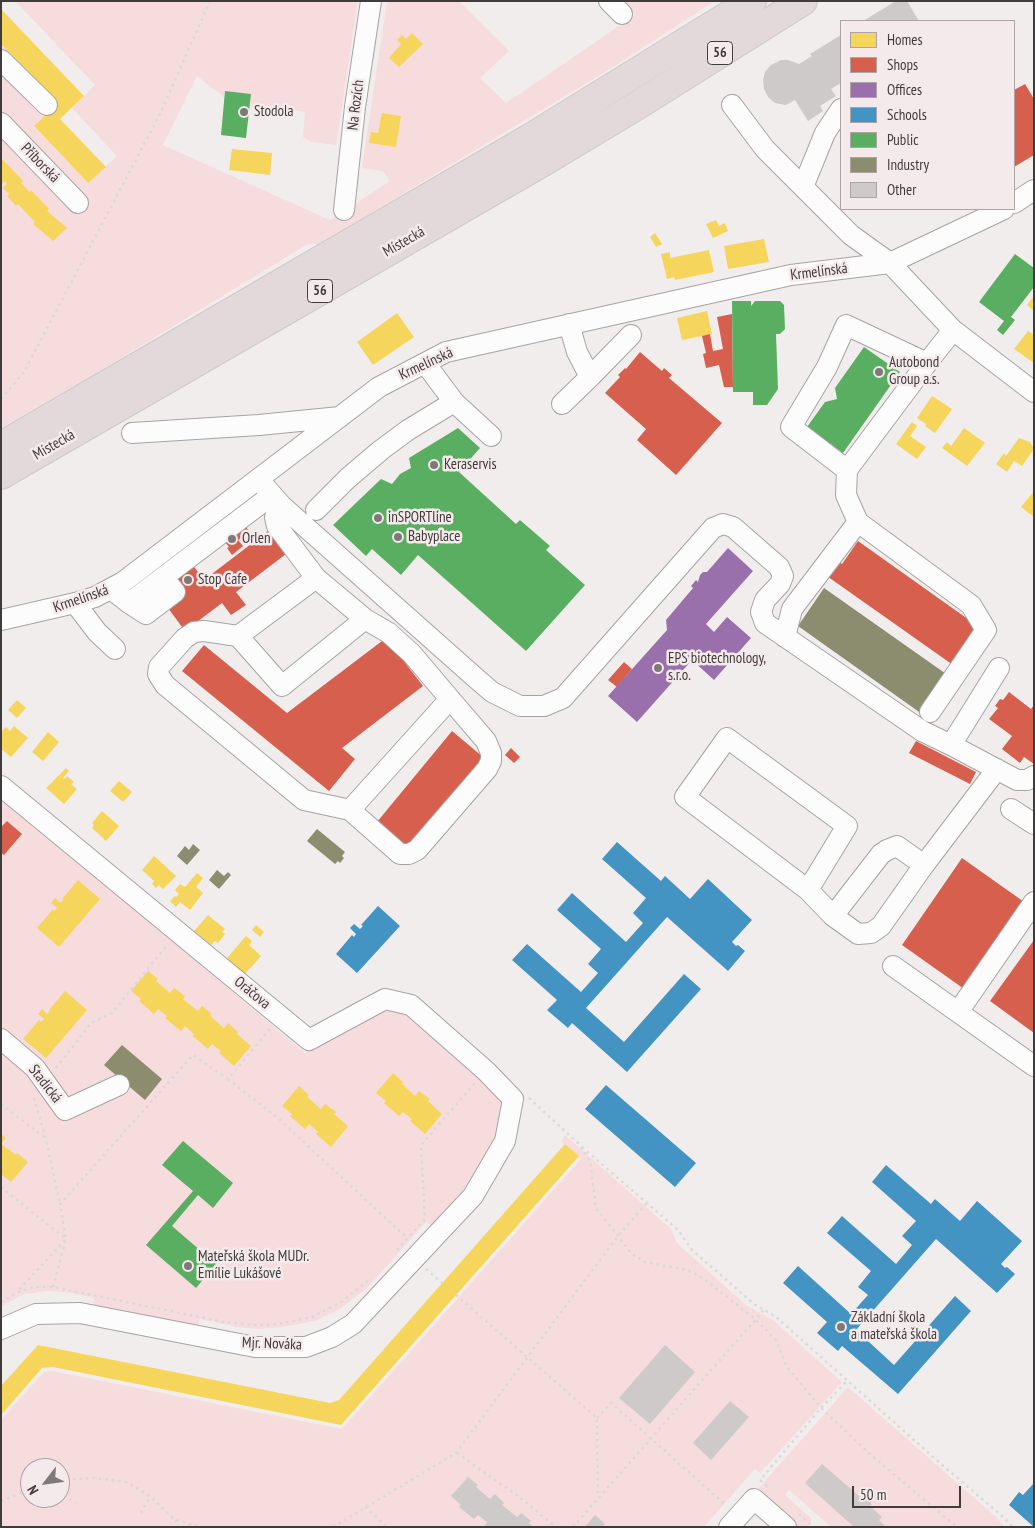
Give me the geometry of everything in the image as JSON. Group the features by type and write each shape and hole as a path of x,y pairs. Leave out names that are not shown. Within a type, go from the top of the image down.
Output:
{"highway":[{"name":"Místecká","path":"1,446 530,138 752,1"},
{"name":"Místecká","path":"1,475 543,162 638,105 803,1"}],"street":[{"name":"Na Rozích","path":"344,210 355,107 371,1"},
{"path":"2,62 46,105"},
{"path":"732,105 765,149 851,234 890,264 953,330 1034,392"},
{"path":"803,186 825,133 840,110"},
{"name":"Příborská","path":"1,123 78,203"},
{"path":"1015,202 1034,190"},
{"name":"Krmelínská","path":"1,620 75,603 111,589 143,567 379,387 446,352 791,275 890,264 1002,210"},
{"path":"570,324 577,352 590,377"},
{"path":"847,470 791,426 827,367 846,325 927,363"},
{"path":"930,712 986,630 971,605 858,522 846,495 847,470 953,330"},
{"path":"562,404 631,335"},
{"path":"425,363 454,402 491,436"},
{"path":"316,510 348,478 381,450 408,430 454,402"},
{"path":"132,433 259,426 340,417"},
{"path":"258,480 277,500 478,680 492,692 520,706 544,706 563,698 713,528 723,524 733,527 778,567 783,576 780,584 765,600 760,612 765,624 922,731 1017,780 1027,780 1034,776"},
{"path":"111,589 129,603 163,577 219,541 255,508 277,500"},
{"path":"277,500 276,526 316,578 364,619 389,633 412,654 486,741 492,754 487,769 417,850 409,854 400,854 350,810 304,800 164,685 158,674 159,667 185,638 194,632 204,631 238,636 282,686 364,619"},
{"path":"245,526 258,516 255,508"},
{"path":"785,637 792,609 858,522"},
{"path":"238,636 316,578"},
{"path":"75,603 97,632 115,649"},
{"path":"951,745 1000,668"},
{"path":"350,810 450,699"},
{"path":"808,890 847,826 727,738 685,797 808,890 833,916 858,934 871,933 881,926 924,865 997,770"},
{"name":"Oráčova","path":"1,786 309,1040 386,999 411,1005 486,1071 513,1099"},
{"path":"1012,808 1034,824"},
{"path":"833,916 880,854 887,850 897,846 924,865"},
{"path":"958,1012 1034,902"},
{"path":"893,966 1034,1066"},
{"name":"Stadická","path":"1,1039 35,1068 65,1110 119,1085"},
{"name":"Mjr. Nováka","path":"1,1329 36,1314 80,1313 255,1347 306,1347 332,1337 353,1324 473,1196 505,1141 513,1099"},
{"path":"734,1522 761,1493 791,1519"}],"path":[{"path":"1,399 24,372 159,116 210,1"},
{"path":"52,1073 91,1023 112,1013 178,931"},
{"path":"228,1079 281,1017"},
{"path":"60,1204 193,1055 228,1079 279,1120 407,1238"},
{"path":"395,1252 424,1219 421,1145 486,1071"},
{"path":"33,1093 46,1139 66,1239 54,1287"},
{"path":"513,1099 530,1098 579,1144 678,1230 692,1250 754,1304 776,1317 1002,1516 1012,1527"},
{"path":"1,1104 46,1139"},
{"path":"579,1144 590,1161 596,1208 632,1254 645,1262 691,1271 755,1319 776,1340 787,1367 821,1408 871,1455 957,1527"},
{"path":"1,1187 66,1239"},
{"path":"334,1527 456,1453 618,1236 647,1203"},
{"path":"16,1293 66,1239"},
{"path":"1,1302 16,1293 34,1288 54,1287 224,1322 256,1325 279,1324 312,1317 341,1302 372,1277"},
{"path":"456,1295 597,1418"},
{"path":"573,1527 764,1310"},
{"path":"761,1493 760,1480 821,1408 847,1381"},
{"path":"598,1498 597,1418 611,1402 734,1522"},
{"path":"456,1453 518,1496 556,1527"},
{"path":"70,1479 95,1478 126,1482 150,1496 174,1519 179,1527"},
{"path":"1,1500 20,1493"},
{"path":"141,1513 150,1496"},
{"path":"70,1499 75,1504"},
{"path":"365,1507 387,1527"},
{"path":"174,1519 199,1527"},
{"path":"791,1519 813,1527"}],"shaded area":[{"path":"15,1 358,1 336,145 311,142 303,137 305,112 250,106 251,94 225,92 224,97 197,76 163,145 330,220 390,181 383,171 362,168 387,1 459,1 509,51 480,78 506,103 635,15 622,1 715,1 602,74 319,244 308,244 90,377 1,428 1,44 58,104 34,127 88,183 117,156 72,108 95,85"},
{"path":"1,796 305,1053 368,1014 389,1009 401,1010 427,1025 501,1100 503,1116 500,1133 484,1167 435,1229 426,1222 368,1287 340,1309 315,1321 283,1327 258,1329 237,1327 200,1319 197,1329 92,1308 94,1298 71,1293 48,1291 25,1294 1,1306 1,1049 43,1083 51,1073 1,1030"},
{"path":"565,1135 671,1229 677,1243 746,1305 773,1320 842,1382 760,1473 755,1469 704,1527 1,1527 1,1420 44,1372 53,1371 342,1429 581,1159 562,1142"},
{"path":"848,1387 1005,1527 831,1527 789,1490 785,1495 811,1518 808,1527 800,1527 758,1489"}],"building: Homes":[{"path":"1,9 84,96 60,119 106,167 88,183 34,126 58,104 1,44"},
{"path":"412,33 423,44 399,67 389,58 401,44 397,40 402,35 406,39"},
{"path":"382,113 401,116 396,147 369,143 371,132 378,133"},
{"path":"232,149 272,153 270,175 229,170"},
{"path":"1,158 23,181 21,183 30,192 31,190 49,209 47,211 67,228 53,241 33,224 35,222 18,204 16,206 7,196 9,194 3,188 7,184 5,181 1,185"},
{"path":"716,220 719,226 725,223 728,231 713,238 706,224"},
{"path":"655,233 662,244 656,247 650,237"},
{"path":"764,239 769,262 728,269 724,246"},
{"path":"709,250 714,272 675,280 674,277 667,279 661,254 670,252 670,258"},
{"path":"1034,296 1034,311 1027,305"},
{"path":"707,311 712,334 682,340 677,318"},
{"path":"397,313 414,337 373,365 357,342"},
{"path":"1028,331 1034,335 1034,363 1014,349"},
{"path":"932,396 952,409 935,433 917,418"},
{"path":"912,422 917,426 910,436 926,447 917,459 896,444"},
{"path":"964,428 985,443 967,466 942,448 947,442 951,446"},
{"path":"1019,438 1030,442 1034,449 1022,466 1014,461 1007,472 996,464 1004,453 1006,456"},
{"path":"1034,491 1034,517 1021,507"},
{"path":"17,700 26,708 17,718 8,710"},
{"path":"14,726 28,738 11,757 1,749 1,732 6,727 10,731"},
{"path":"48,732 59,742 43,761 32,752"},
{"path":"66,768 69,771 63,778 65,779 67,776 74,782 71,784 77,789 64,804 46,788"},
{"path":"119,781 132,792 123,802 110,791"},
{"path":"102,811 119,826 106,841 92,828 94,825 92,823"},
{"path":"154,856 176,876 163,889 159,885 156,888 152,884 154,881 142,870"},
{"path":"197,873 203,878 196,887 203,893 190,910 180,902 176,907 170,901 179,894 175,890 180,884 185,887"},
{"path":"78,880 100,899 59,947 37,928 53,909 54,911 57,908 51,903 55,898 61,903 62,899"},
{"path":"208,915 225,929 222,932 225,934 218,943 215,941 211,945 194,931"},
{"path":"256,925 264,932 260,937 252,930"},
{"path":"246,936 252,941 249,945 261,956 245,974 227,958"},
{"path":"148,971 170,993 174,988 185,996 183,999 198,1011 202,1006 224,1028 228,1023 251,1046 234,1066 212,1044 208,1049 185,1026 181,1031 165,1018 167,1016 158,1009 154,1014 139,1001 141,999 131,991"},
{"path":"65,991 87,1010 46,1058 23,1039 39,1020 41,1022 44,1019 38,1014 42,1009 47,1014"},
{"path":"393,1073 415,1096 419,1091 430,1099 428,1101 442,1114 425,1134 410,1121 412,1119 403,1112 399,1116 376,1093"},
{"path":"299,1086 309,1095 307,1097 321,1109 325,1104 336,1112 334,1114 348,1126 331,1147 316,1134 318,1132 309,1124 305,1129 282,1106"},
{"path":"1,1134 6,1138 1,1144"},
{"path":"1,1144 28,1162 11,1182 1,1174"},
{"path":"565,1144 579,1156 341,1425 53,1367 42,1368 1,1415 1,1386 38,1345 330,1403 339,1400"}],"building: Shops":[{"path":"1025,84 1034,99 1034,155 1015,166 1015,89"},
{"path":"732,314 733,387 724,387 719,365 706,368 703,354 706,353 702,336 710,334 713,351 723,349 717,317"},
{"path":"640,352 662,371 664,368 672,375 669,378 722,423 676,475 637,440 646,429 605,393 620,377 618,375 626,369"},
{"name":"Orlen","path":"242,522 250,532 238,540 243,546 232,555 222,538"},
{"path":"268,531 286,554 236,592 246,605 231,615 222,603 185,631 168,608 132,593 192,564 204,580"},
{"path":"858,541 979,627 953,665 824,574 835,559 842,564"},
{"path":"386,638 423,686 342,748 355,759 329,791 182,671 204,645 287,713"},
{"path":"624,662 632,669 617,687 608,680"},
{"path":"1009,692 1031,709 1034,705 1034,764 1024,757 1020,763 1002,749 1012,736 989,719 998,708 995,706 1000,699 1003,700"},
{"path":"452,731 483,757 407,848 377,822"},
{"path":"916,741 976,772 970,784 909,753"},
{"path":"511,748 520,757 514,763 505,755"},
{"path":"7,821 22,834 4,855 1,853 1,827"},
{"path":"962,858 1027,904 967,991 902,945"},
{"path":"1034,940 1034,1033 990,1001"}],"building: Offices":[{"path":"728,548 753,571 706,624 714,632 727,617 751,638 714,680 692,660 637,722 608,696 667,630 666,620 693,588 691,586 696,580 698,582 700,575 703,572 707,572"}],"building: Schools":[{"path":"617,842 661,881 665,876 690,899 708,879 752,920 732,942 745,951 728,971 667,917 586,1008 624,1042 684,974 701,989 627,1072 572,1023 568,1028 547,1010 557,1000 512,960 527,944 581,992 598,973 588,964 601,949 557,910 572,893 626,942 643,923 633,913 646,898 602,859"},
{"path":"378,906 400,926 357,973 336,954 352,935 354,937 356,934 350,928 354,924 360,929 363,926 361,925"},
{"path":"606,1085 696,1163 675,1187 585,1109"},
{"path":"886,1165 931,1204 935,1199 960,1221 977,1201 1022,1241 1001,1264 1015,1274 997,1293 936,1239 856,1330 894,1365 955,1296 971,1311 898,1394 842,1346 838,1351 817,1333 827,1322 783,1283 798,1266 851,1314 868,1295 858,1287 871,1271 827,1233 842,1216 896,1264 912,1245 902,1236 916,1221 872,1182"},
{"path":"1034,1483 1034,1527 1009,1505 1019,1492 1023,1495"}],"building: Public":[{"path":"225,91 251,94 246,138 221,135"},
{"path":"1015,254 1034,268 1034,287 1011,317 1015,320 1003,335 997,330 1004,321 979,302"},
{"path":"732,301 751,301 751,306 755,301 780,301 784,305 785,329 780,334 776,334 778,389 767,405 753,405 753,392 733,392"},
{"path":"864,347 900,372 843,453 807,427 825,402 837,399 835,388"},
{"path":"458,428 480,448 459,472 516,524 520,520 550,546 546,550 585,585 526,651 418,555 401,575 372,549 366,556 333,525 381,479 392,484 400,474 411,468 409,458"},
{"path":"183,1141 233,1183 213,1208 198,1195 172,1226 216,1264 196,1288 146,1245 193,1191 162,1165"}],"building: Industry":[{"path":"824,588 949,676 922,714 798,626"},
{"path":"317,829 345,852 342,856 344,858 340,863 338,861 335,864 307,841"},
{"path":"193,844 200,850 187,865 177,856 185,846 189,850"},
{"path":"217,870 224,876 228,872 231,875 219,889 209,880"},
{"path":"122,1045 162,1079 145,1100 104,1065"}],"building: Other":[{"path":"896,1 907,1 918,20 865,20"},
{"path":"840,36 840,84 831,89 836,96 820,106 823,111 808,121 795,100 786,105 775,103 768,97 764,89 763,80 765,72 771,65 781,60 788,60 799,64 812,56 810,54"},
{"path":"665,1345 695,1372 650,1424 619,1398"},
{"path":"730,1401 749,1417 711,1460 693,1443"},
{"path":"822,1464 865,1501 866,1499 872,1504 870,1506 882,1517 879,1520 886,1527 854,1527 805,1483"},
{"path":"468,1477 490,1499 495,1494 504,1503 502,1505 517,1517 521,1513 531,1521 529,1523 533,1527 487,1527 485,1525 487,1522 478,1515 474,1519 459,1507 461,1505 451,1496"},
{"path":"595,1515 605,1524 603,1526 605,1527 585,1527"}],"place":[{"name":"Stodola","path":"244,112"},
{"name":"Autobond Group a.s.","path":"879,372"},
{"name":"Keraservis","path":"434,465"},
{"name":"inSPORTline","path":"378,518"},
{"name":"Babyplace","path":"398,537"},
{"name":"Orlen","path":"232,539"},
{"name":"Stop Cafe","path":"188,580"},
{"name":"EPS biotechnology, s.r.o.","path":"658,668"},
{"name":"Mateřská škola MUDr. Emílie Lukášové","path":"188,1266"},
{"name":"Základní škola a mateřská škola","path":"841,1327"}]}
